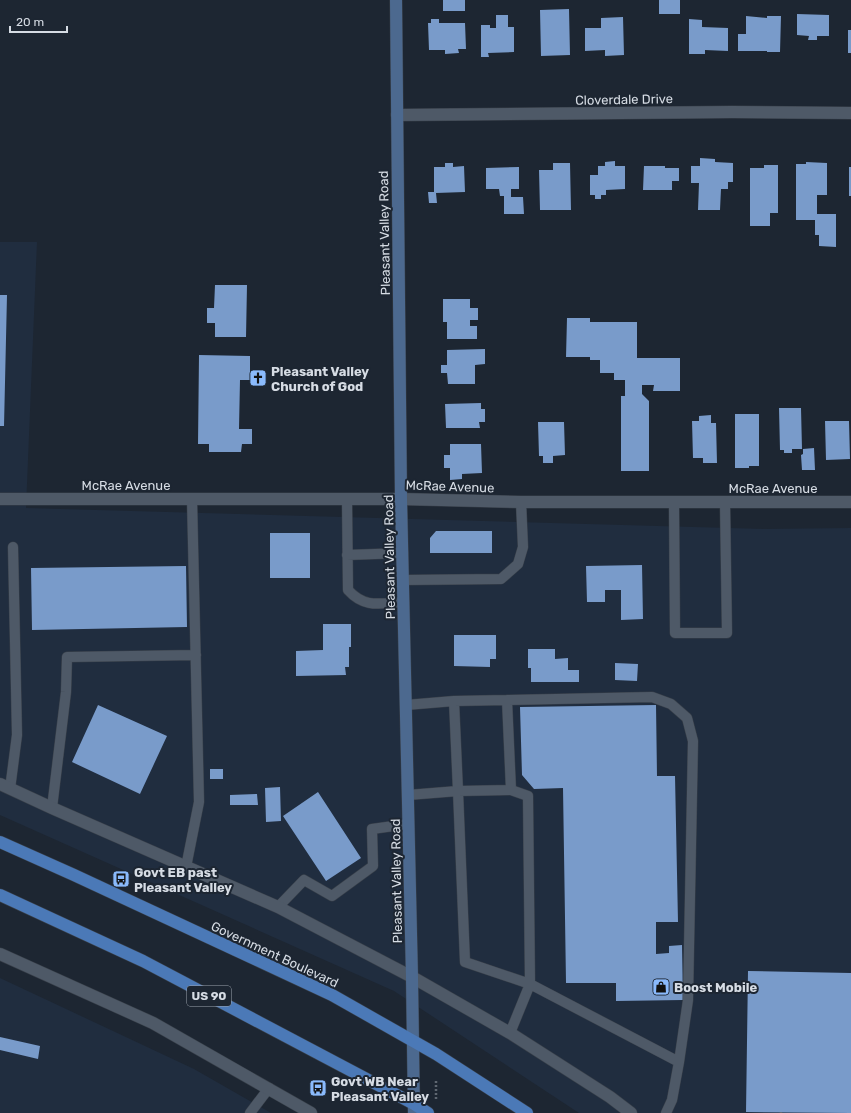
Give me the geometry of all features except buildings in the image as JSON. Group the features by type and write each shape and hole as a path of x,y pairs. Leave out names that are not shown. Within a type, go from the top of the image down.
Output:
{"main road":[{"name":"Government Boulevard","path":"0,842 332,995 436,1054 527,1113"},
{"name":"US 90","path":"0,895 143,961 414,1109 428,1113"}],"street":[{"name":"Pleasant Valley Road","path":"396,0 403,580 414,1109"},
{"name":"Cloverdale Drive","path":"397,115 732,112 851,113"},
{"name":"McRae Avenue","path":"0,498 402,499 521,502 851,502"},
{"path":"5,787 278,907 412,976 510,1033 610,1097 631,1113"},
{"path":"0,954 153,1023 311,1113"}],"lane":[{"path":"186,867 199,802 192,499"},
{"path":"347,499 348,590 355,598 367,604 404,602"},
{"path":"403,580 501,579 518,564 523,547 521,502"},
{"path":"674,502 675,633 727,633 725,502"},
{"path":"5,787 17,735 13,547"},
{"path":"347,555 403,553"},
{"path":"52,808 66,692 67,657 196,655"},
{"path":"406,705 454,701 652,697 671,704 687,718 693,741 689,984 688,1000 672,1100 666,1113"},
{"path":"507,700 511,790"},
{"path":"454,701 466,962 530,984 678,1062"},
{"path":"408,795 458,791 511,790 528,796 530,984 510,1033"},
{"path":"278,907 304,880 332,896 373,866 372,829 408,824"},
{"path":"250,1113 269,1088"}],"path":[{"path":"436,1082 436,1102"}],"shaded area":[{"path":"0,242 37,242 26,508 764,529 851,528 851,1113 579,1113 394,991 0,815"},
{"path":"0,978 194,1069 271,1113 0,1113"}],"place":[{"name":"Pleasant Valley Church of God","path":"258,378"},
{"name":"Govt EB past Pleasant Valley","path":"121,879"},
{"name":"Boost Mobile","path":"661,987"},
{"name":"Govt WB Near Pleasant Valley","path":"318,1088"}]}
